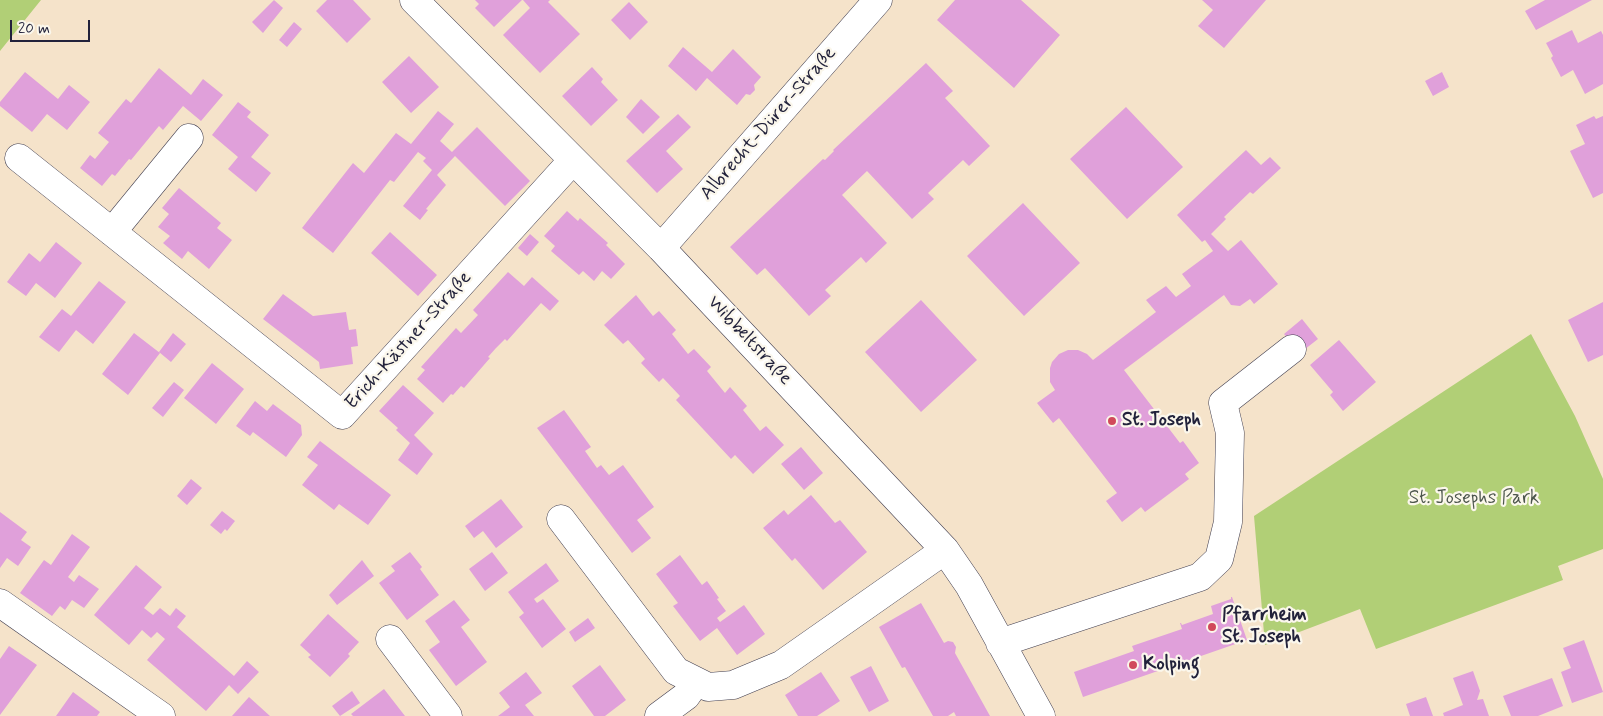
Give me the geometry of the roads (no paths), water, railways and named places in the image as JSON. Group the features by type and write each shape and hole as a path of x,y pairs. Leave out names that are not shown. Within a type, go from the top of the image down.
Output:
{"street":[{"name":"Wibbeltstraße","path":"414,0 661,248 945,550 968,585 1041,716"},
{"name":"Albrecht-Dürer-Straße","path":"661,248 878,0"},
{"path":"112,232 189,138"},
{"name":"Erich-Kästner-Straße","path":"19,158 342,415 573,160"},
{"path":"1000,642 1200,577 1219,559 1228,522 1230,433 1223,403 1292,350"},
{"path":"560,519 676,671 708,687 733,685 781,665 945,550"},
{"path":"0,603 161,716"},
{"path":"390,639 448,716"},
{"path":"659,716 686,696 696,682"}],"place":[{"name":"St. Joseph","path":"1112,421"},
{"name":"Pfarrheim St. Joseph","path":"1212,627"},
{"name":"Kolping","path":"1133,665"}],"park label":[{"name":"St. Josephs Park","path":"1474,499"}]}
